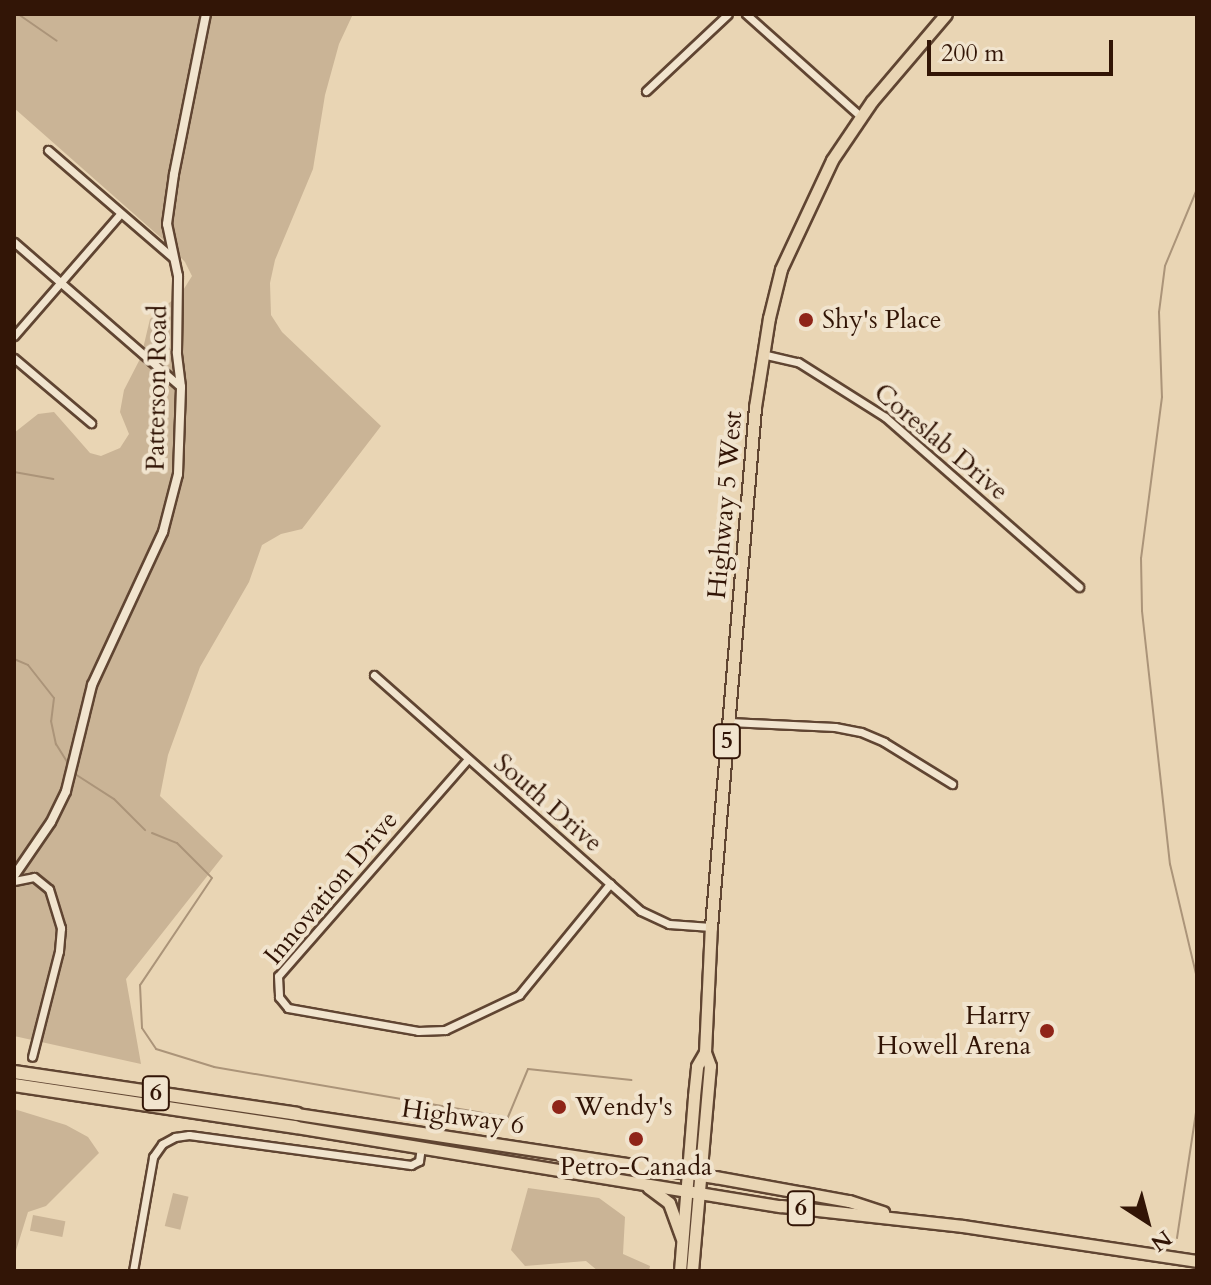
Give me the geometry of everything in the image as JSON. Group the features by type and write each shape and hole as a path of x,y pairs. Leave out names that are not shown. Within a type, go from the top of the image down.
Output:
{"highway":[{"name":"Highway 6","path":"14,1072 296,1120"},
{"name":"Highway 6","path":"14,1085 296,1120"}],"main road":[{"name":"Highway 5 West","path":"701,1174 710,1066 705,1052 711,927 762,354 781,269 809,204 860,116 946,14"},
{"name":"Highway 5 West","path":"688,1173 697,1066 705,1052"},
{"name":"Highway 6","path":"296,1120 437,1142 701,1174 849,1201 903,1218"},
{"name":"Highway 6","path":"296,1120 421,1146 437,1142 699,1193 903,1218 1197,1261"},
{"name":"5","path":"680,1271 688,1173"},
{"name":"5","path":"692,1271 701,1174"},
{"path":"640,1182 669,1203 682,1238"}],"street":[{"name":"Patterson Road","path":"14,878 51,822 66,791 92,685 163,532 178,474 181,387 177,352 178,276 167,224 206,14"},
{"path":"646,91 728,14"},
{"path":"746,14 860,116"},
{"path":"48,150 172,257"},
{"path":"14,336 120,214"},
{"path":"14,242 181,387"},
{"name":"Coreslab Drive","path":"762,354 798,362 885,417 1079,587"},
{"path":"14,358 91,423"},
{"name":"South Drive","path":"374,675 653,919 711,927"},
{"path":"729,722 823,726 861,732 884,742 952,784"},
{"name":"Innovation Drive","path":"468,759 288,964 277,984 283,1005 293,1011 404,1029 445,1030 519,995 610,884"},
{"path":"14,878 34,877 49,889 61,928 59,951 32,1057"},
{"path":"133,1271 153,1157 162,1144 175,1137 189,1135 411,1165 419,1161 421,1146"}],"shaded area":[{"path":"14,14 353,14 339,44 325,95 313,169 275,260 270,283 271,315 282,332 381,426 302,529 281,534 262,545 249,582 200,667 168,755 160,796 223,856 126,979 141,1064 14,1036 14,433 38,414 54,412 90,453 101,456 120,448 129,434 120,412 124,390 141,357 150,319 182,292 192,276 185,262 168,244 14,108"},
{"path":"14,1109 66,1125 88,1137 99,1153 46,1206 28,1212 14,1257"},
{"path":"528,1188 599,1198 625,1217 623,1254 650,1266 649,1271 598,1271 586,1261 525,1266 511,1250"},
{"path":"173,1193 189,1197 180,1230 165,1226"},
{"path":"33,1215 65,1221 62,1237 30,1231"}],"waterway":[{"path":"18,14 57,41"},
{"path":"1197,189 1165,266 1159,312 1162,397 1141,558 1142,611 1170,864 1197,978"},
{"path":"14,472 53,479"},
{"path":"14,659 28,665 54,698 51,721 56,744 68,763"},
{"path":"75,774 114,799 145,830"},
{"path":"152,833 177,843 212,878 140,985 142,1028 156,1049 214,1067 508,1117 528,1069 631,1080"},
{"path":"1177,1238 1197,1105"}],"place":[{"name":"Shy's Place","path":"806,320"},
{"name":"Harry Howell Arena","path":"1047,1031"},
{"name":"Wendy's","path":"559,1107"},
{"name":"Petro-Canada","path":"636,1139"}]}
